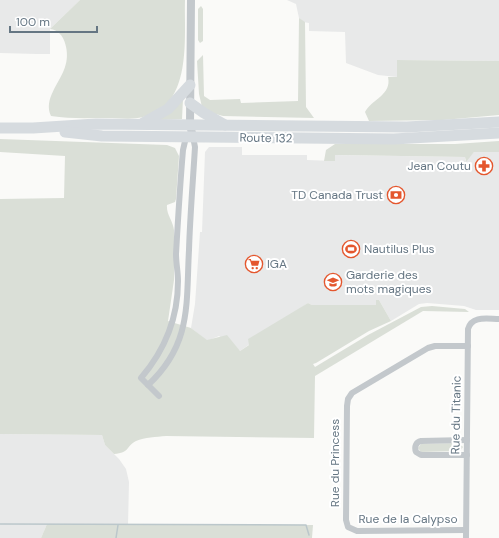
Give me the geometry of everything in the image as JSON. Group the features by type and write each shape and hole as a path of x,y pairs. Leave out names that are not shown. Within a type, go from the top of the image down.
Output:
{"highway":[{"path":"141,125 168,109 190,85"},
{"path":"190,103 225,125"},
{"name":"Route 132","path":"0,128 33,128 96,124 407,127 499,122"},
{"name":"Route 132","path":"33,128 102,136 190,137 400,139 499,133"}],"street":[{"path":"159,396 141,378 153,364 165,344 177,308 178,280 176,255 182,157 190,137 191,0"},
{"path":"148,385 163,369 174,351 186,318 195,149 190,137"},
{"name":"Rue du Titanic","path":"466,538 468,329 473,321 478,319 499,319"},
{"name":"Rue du Princess","path":"349,528 346,522 347,406 349,396 431,347 468,346"},
{"path":"467,440 420,441 415,447 416,452 421,455 467,455"},
{"name":"Rue de la Calypso","path":"349,528 357,531 466,530"}],"shaded area":[{"path":"0,0 80,0 50,29 50,54 37,54 0,53"},
{"path":"80,0 185,0 185,33 182,69 178,85 171,99 159,110 143,117 134,118 72,118 51,116 49,103 53,91 63,73 67,50 60,34 55,30 50,29"},
{"path":"287,0 499,0 499,61 397,60 397,77 378,75 346,63 345,32 309,31 309,23 303,22 299,18 296,4"},
{"path":"201,6 203,9 203,41 200,43 198,40 198,9"},
{"path":"299,18 305,22 306,107 314,118 223,116 212,113 202,107 199,94 197,61 203,55 204,96 210,100 240,99 241,103 298,101"},
{"path":"397,60 499,61 499,115 443,120 369,121 365,112 384,93 387,88 388,77 397,77"},
{"path":"183,99 182,119 156,120"},
{"path":"0,139 167,145 175,148 179,156 176,199 175,202 167,205 174,230 174,280 168,321 191,328 207,340 227,335 240,351 249,345 248,339 308,303 312,305 376,305 376,300 379,300 391,321 369,331 313,364 315,367 368,335 421,307 432,306 465,309 469,312 423,311 315,376 314,438 151,437 136,441 125,451 114,454 105,445 102,435 0,434 0,199 64,198 65,156 0,152"},
{"path":"499,141 499,152 474,152 466,162 465,157 339,155 335,155 335,161 324,161 326,150 335,144 455,144"},
{"path":"209,147 242,147 242,155 307,155 307,160 335,161 335,155 465,157 465,161 474,152 499,152 499,310 476,310 464,306 427,303 419,304 391,321 379,300 376,301 376,305 312,305 308,303 240,351 219,336 207,341 191,328 195,304 200,232 202,232 205,152"},
{"path":"0,434 102,435 105,445 119,459 126,469 129,482 128,525 47,524 41,538 0,538"},
{"path":"459,443 463,447 460,451 421,452 418,448 421,444"},
{"path":"47,524 313,525 312,538 41,538"}],"waterway":[{"path":"0,524 306,525 309,535"},
{"path":"116,538 118,525"}],"place":[{"name":"Jean Coutu","path":"484,166"},
{"name":"TD Canada Trust","path":"396,195"},
{"name":"Nautilus Plus","path":"351,249"},
{"name":"IGA","path":"254,264"},
{"name":"Garderie des mots magiques","path":"333,282"}]}
